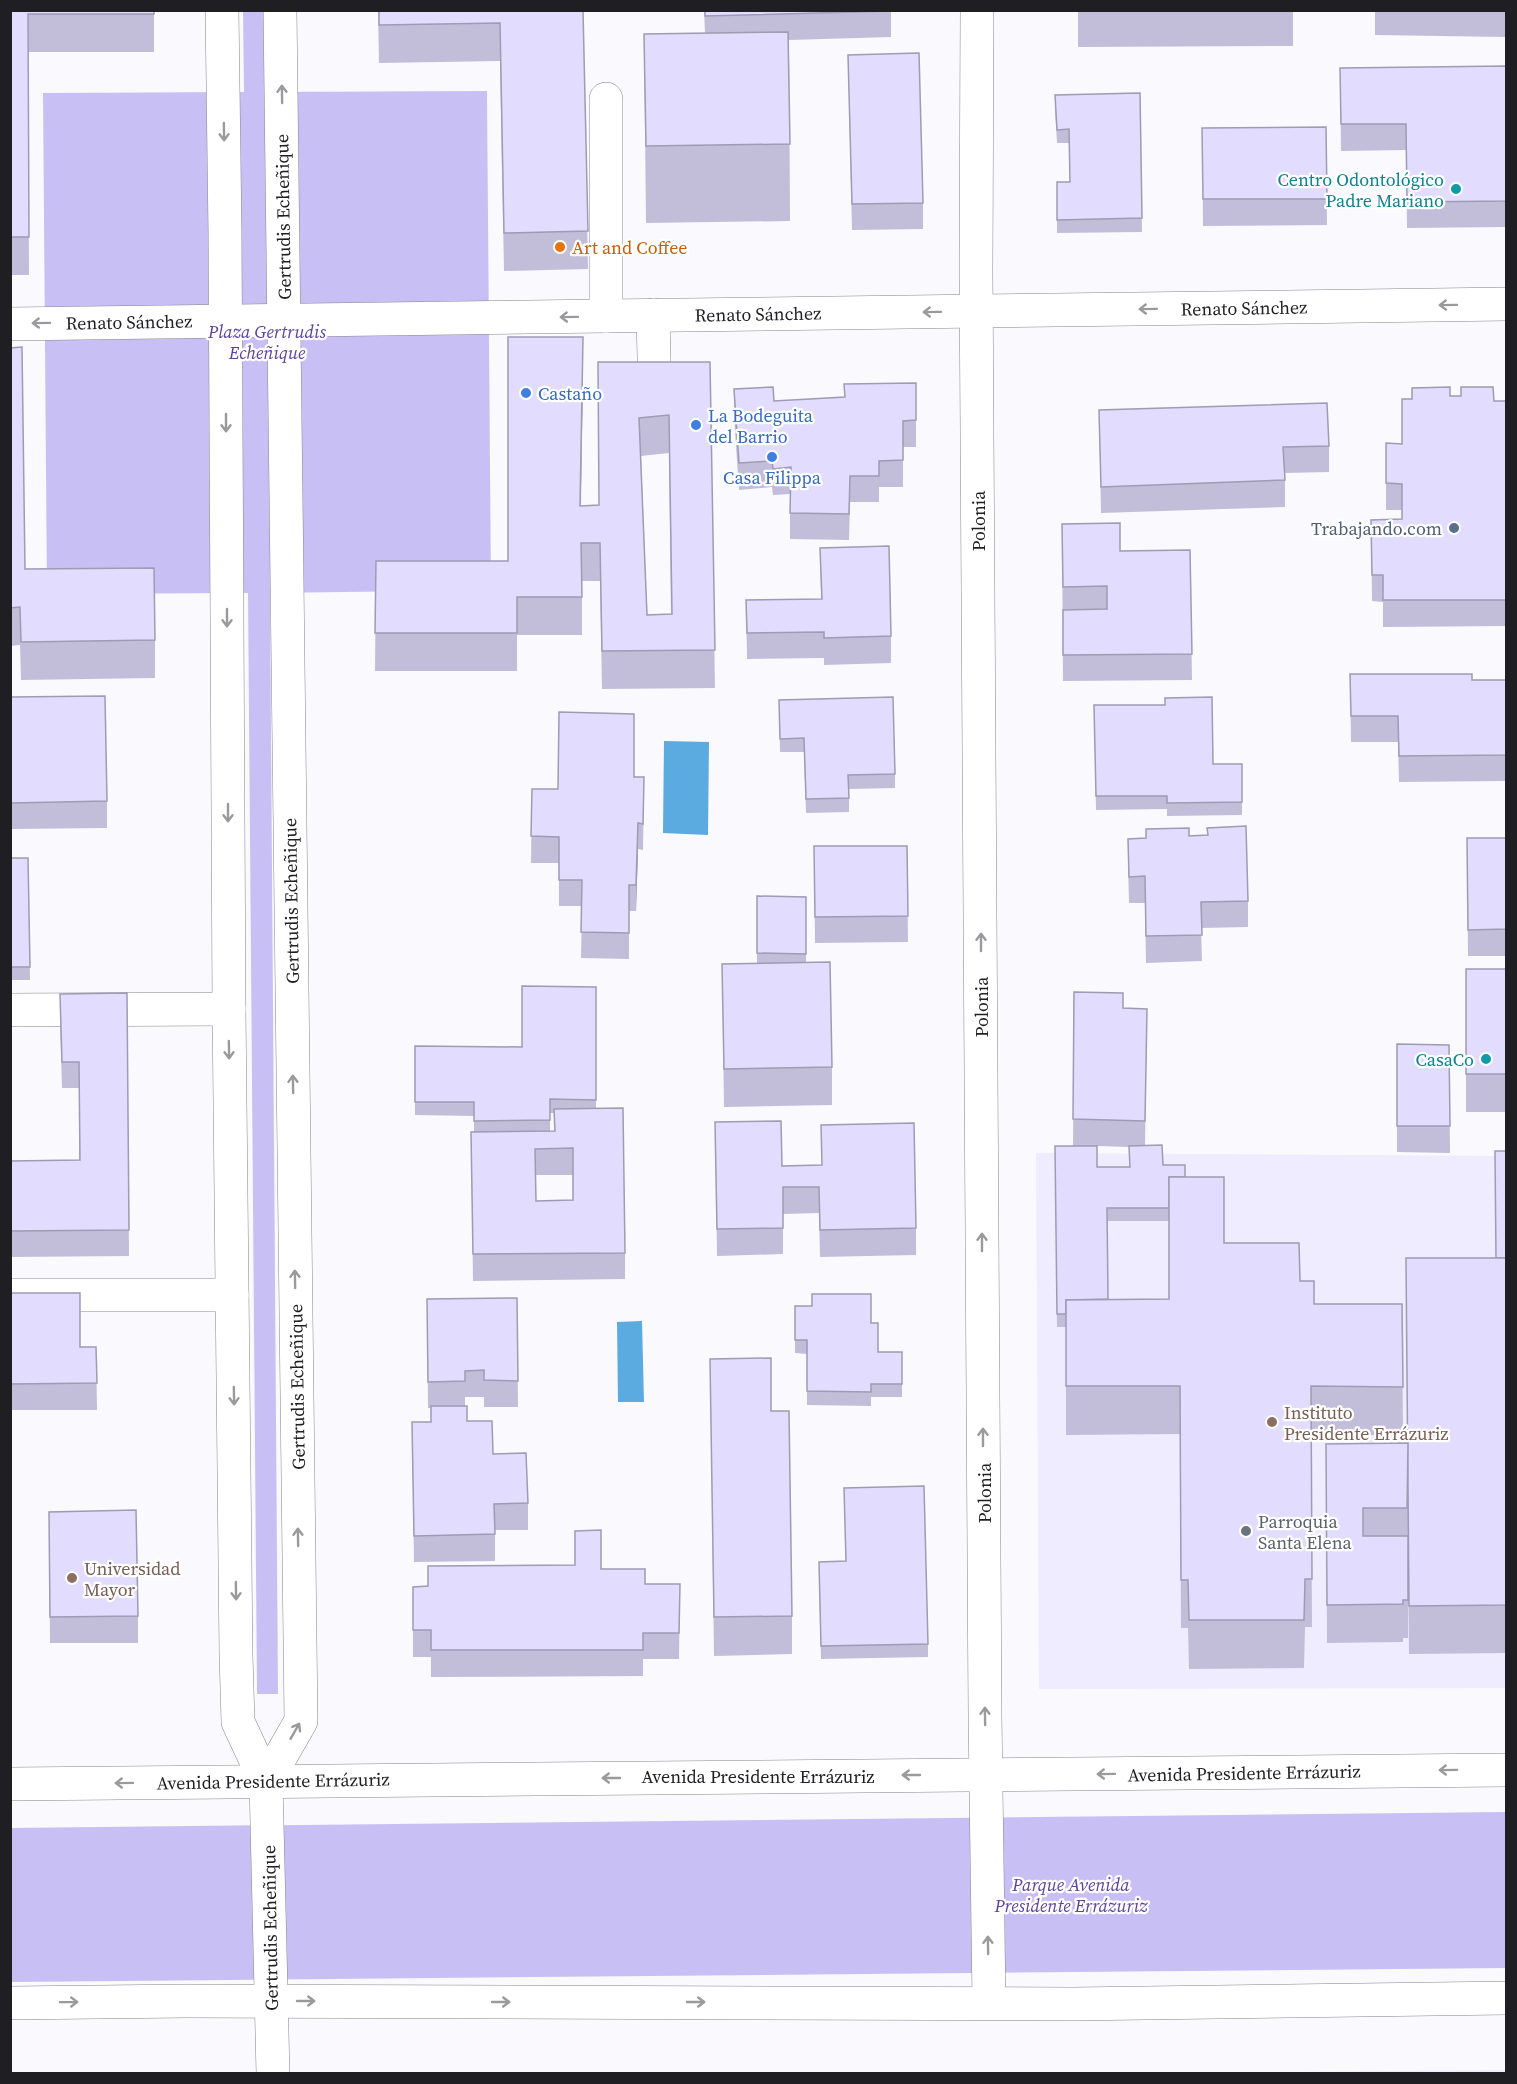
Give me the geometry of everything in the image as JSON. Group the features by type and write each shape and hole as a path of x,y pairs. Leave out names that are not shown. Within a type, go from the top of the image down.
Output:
{"street":[{"name":"Gertrudis Echeñique","path":"222,10 226,320 229,1009 238,1722 266,1782 273,2073"},
{"name":"Gertrudis Echeñique","path":"266,1782 301,1721 280,10"},
{"name":"Polonia","path":"977,10 977,311 989,2003"},
{"path":"606,99 606,316"},
{"name":"Renato Sánchez","path":"10,324 1506,304"},
{"path":"653,315 655,401"},
{"path":"10,1010 229,1009"},
{"path":"10,1295 232,1295"},
{"name":"Avenida Presidente Errázuriz","path":"10,1784 1506,1770"},
{"path":"10,2003 271,2001 1074,2004 1506,1998"}],"shaded area":[{"name":"Instituto Presidente Errázuriz","path":"1036,1153 1506,1156 1506,1688 1039,1689"},
{"path":"1506,2070 1506,2074 1175,2073"}],"green space":[{"name":"Plaza Gertrudis Echeñique","path":"243,10 266,11 267,92 487,91 491,590 270,593 278,1694 257,1694 248,593 47,594 43,93 244,92"},
{"name":"Parque Avenida Presidente Errázuriz","path":"1506,1812 1506,1968 11,1982 10,1828"}],"water":[{"path":"664,741 709,742 708,835 663,833"},
{"path":"642,1321 644,1402 618,1402 617,1322"}],"building":[{"path":"10,10 154,10 154,14 28,14 29,237 10,237"},
{"path":"379,10 583,10 588,231 504,233 500,23 379,25"},
{"path":"705,10 891,10 891,11 705,16"},
{"path":"788,32 790,144 646,146 644,34"},
{"path":"919,53 923,203 852,204 848,55"},
{"name":"Centro Odontológico Padre Mariano","path":"1506,66 1506,201 1407,202 1406,124 1341,124 1340,68"},
{"path":"1140,93 1142,218 1057,220 1057,182 1070,182 1069,129 1057,130 1055,95"},
{"path":"1326,127 1327,199 1203,199 1202,128"},
{"path":"508,337 583,337 580,506 599,505 598,362 710,362 715,650 602,651 600,543 581,543 582,597 517,597 517,633 375,633 376,561 508,561","holes":["669,415 672,614 647,615 639,418"]},
{"path":"22,347 25,569 154,568 155,640 21,642 20,607 10,608 10,348"},
{"path":"916,383 916,420 903,421 903,460 879,461 879,476 850,476 849,514 790,513 791,467 773,469 772,461 739,463 734,389 773,387 774,401 845,397 844,384"},
{"name":"Trabajando.com","path":"1450,387 1450,396 1461,396 1461,387 1493,387 1494,401 1506,401 1506,600 1383,600 1383,575 1372,575 1371,520 1402,519 1402,484 1386,483 1386,443 1402,444 1402,399 1412,399 1412,388"},
{"path":"1327,403 1329,446 1283,447 1285,480 1101,487 1099,410"},
{"path":"1120,523 1120,551 1190,550 1192,654 1063,655 1063,610 1107,609 1107,586 1063,587 1062,524"},
{"path":"889,546 891,636 824,638 824,632 747,633 746,600 822,599 820,548"},
{"path":"1350,674 1472,674 1472,680 1506,680 1506,755 1399,756 1398,716 1351,716"},
{"path":"105,696 107,801 10,803 10,697"},
{"path":"893,697 895,774 848,775 849,798 806,799 804,738 780,739 779,700"},
{"path":"1212,697 1213,764 1242,764 1242,802 1167,803 1167,796 1096,796 1094,705 1165,705 1165,698"},
{"path":"559,712 634,714 634,777 644,777 643,824 638,823 636,885 629,885 629,933 581,932 582,880 559,880 559,837 531,836 532,789 558,789"},
{"path":"1246,826 1248,901 1201,902 1202,935 1146,936 1145,876 1129,877 1128,839 1146,838 1146,829 1189,828 1189,836 1208,835 1207,828"},
{"path":"1467,838 1506,838 1506,929 1468,930"},
{"path":"814,846 907,846 908,916 815,917"},
{"path":"10,858 28,858 30,967 10,967"},
{"path":"757,896 806,897 806,954 757,953"},
{"path":"830,962 832,1067 724,1069 722,964"},
{"name":"CasaCo","path":"1466,969 1506,969 1506,1074 1466,1074"},
{"path":"522,986 596,987 596,1100 550,1099 550,1120 474,1121 474,1102 415,1102 415,1046 522,1047"},
{"path":"1074,992 1123,993 1123,1008 1147,1009 1145,1121 1073,1119"},
{"path":"127,993 129,1230 10,1231 10,1161 80,1160 79,1062 62,1062 60,994"},
{"path":"1397,1044 1449,1045 1450,1126 1397,1126"},
{"path":"623,1108 625,1253 473,1254 471,1132 555,1131 554,1109","holes":["573,1148 573,1200 536,1201 535,1149"]},
{"path":"781,1121 782,1166 822,1165 821,1125 914,1123 916,1228 820,1230 819,1187 783,1187 783,1228 717,1229 715,1122"},
{"path":"1162,1145 1163,1165 1185,1165 1185,1177 1169,1177 1169,1208 1107,1208 1108,1299 1066,1300 1066,1314 1057,1314 1055,1146 1097,1146 1097,1167 1130,1167 1129,1146"},
{"path":"1495,1151 1506,1151 1506,1258 1496,1258"},
{"name":"Parroquia Santa Elena","path":"1169,1177 1224,1177 1224,1243 1299,1243 1300,1281 1314,1281 1314,1304 1402,1304 1403,1387 1311,1386 1312,1579 1305,1579 1304,1620 1189,1620 1188,1580 1181,1580 1180,1386 1066,1386 1066,1300 1169,1299"},
{"path":"1406,1258 1506,1258 1506,1605 1409,1606"},
{"path":"10,1293 80,1293 80,1347 96,1347 97,1383 10,1384"},
{"path":"812,1294 871,1294 871,1323 878,1323 878,1352 902,1352 902,1384 871,1384 871,1392 807,1391 807,1340 795,1340 795,1306 812,1306"},
{"path":"517,1298 518,1381 484,1380 484,1370 465,1371 465,1381 428,1382 427,1299"},
{"path":"771,1358 771,1411 789,1411 792,1616 714,1617 710,1359"},
{"path":"431,1406 467,1406 467,1421 492,1421 493,1454 526,1453 528,1503 494,1504 495,1534 414,1536 412,1422 431,1422"},
{"path":"1408,1443 1407,1508 1363,1508 1363,1536 1408,1536 1408,1600 1403,1600 1403,1604 1327,1605 1326,1444"},
{"path":"924,1486 928,1644 821,1646 819,1562 846,1561 844,1488"},
{"path":"136,1510 138,1616 50,1617 49,1512"},
{"path":"601,1530 601,1569 645,1569 645,1584 680,1584 679,1633 643,1633 643,1650 431,1650 431,1630 413,1630 413,1587 428,1586 428,1566 575,1565 575,1531"}],"place":[{"name":"Centro Odontológico Padre Mariano","path":"1456,189"},
{"name":"Art and Coffee","path":"560,247"},
{"name":"Castaño","path":"526,393"},
{"name":"La Bodeguita del Barrio","path":"696,425"},
{"name":"Casa Filippa","path":"772,457"},
{"name":"Trabajando.com","path":"1454,528"},
{"name":"CasaCo","path":"1486,1059"},
{"name":"Instituto Presidente Errázuriz","path":"1272,1422"},
{"name":"Parroquia Santa Elena","path":"1246,1531"},
{"name":"Universidad Mayor","path":"72,1578"}]}
